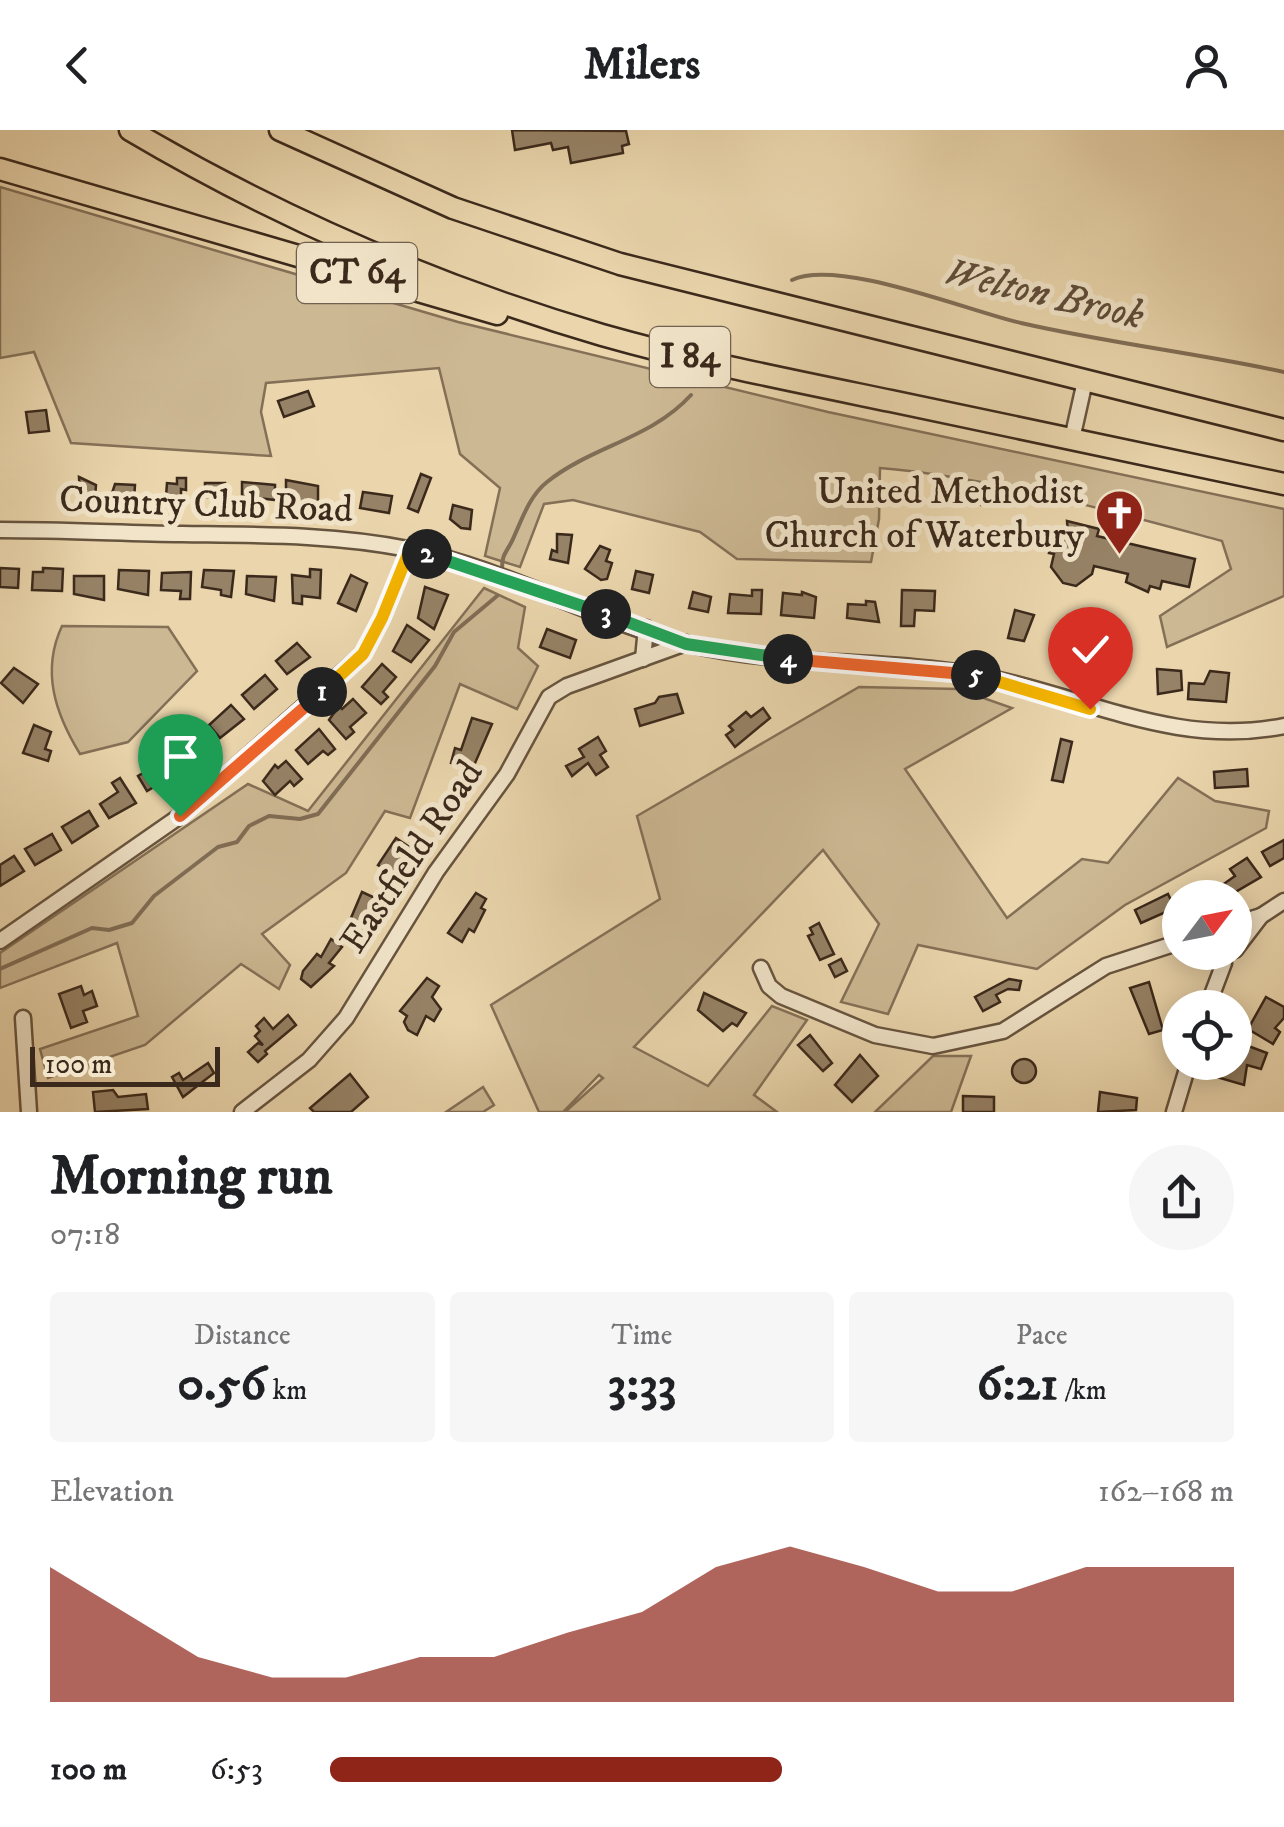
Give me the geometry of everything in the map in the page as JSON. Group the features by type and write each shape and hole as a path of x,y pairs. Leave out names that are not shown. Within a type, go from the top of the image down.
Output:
{"highway":[{"name":"I 84","path":"130,130 259,199 424,273 571,325 717,364 1284,484"},
{"name":"I 84","path":"280,130 435,200 606,260 1284,430"},
{"name":"CT 64","path":"0,169 546,328 717,364"},
{"path":"1085,381 1284,419"}],"street":[{"path":"1072,439 1085,381"},
{"name":"Country Club Road","path":"0,530 302,534 410,549 489,571 686,644 772,658 911,666 984,676 1107,714 1185,730 1254,732 1284,726"},
{"path":"0,941 180,816 363,654 410,549"},
{"path":"643,659 646,628"},
{"name":"Eastfield Road","path":"242,1112 308,1060 346,1018 436,872 508,774 549,697 686,644"},
{"path":"1252,919 1284,902"},
{"path":"1252,926 1261,916"},
{"path":"761,968 769,986 781,996 875,1035 932,1046 1003,1032 1106,966 1162,948"},
{"path":"24,1018 29,1112"},
{"path":"1174,1112 1184,1080"}],"shaded area":[{"path":"0,187 458,322 828,412 1284,509 1284,596 1167,647 1160,616 1231,569 1222,541 1009,488 880,468 879,519 871,562 737,559 700,532 573,500 544,504 520,567 485,556 500,488 460,454 439,368 266,383 261,412 271,456 71,443 34,352 0,358"},
{"path":"484,588 525,607 518,648 538,666 517,709 460,684 410,818 385,811 346,873 262,934 290,965 279,989 241,964 145,1045 48,1078 40,1049 138,1016 117,943 0,988 0,953 248,784 308,811"},
{"path":"62,626 168,627 197,671 128,742 80,754 54,692 52,659"},
{"path":"859,687 958,689 1012,708 905,769 1007,918 1082,859 1108,863 1178,778 1215,801 1269,811 1266,828 1171,880 1162,880 1162,885 1125,905 1037,969 918,945 888,1014 841,1002 879,924 823,850 634,1047 708,1086 772,1006 807,1020 754,1095 777,1112 565,1112 603,1078 599,1075 563,1112 539,1112 491,1005 660,899 637,816"},
{"path":"933,1056 971,1056 951,1112 875,1112"},
{"path":"483,1087 494,1105 483,1112 446,1112"}],"building":[{"path":"512,130 626,131 629,144 622,146 623,153 571,163 568,147 553,150 551,143 515,150"},
{"path":"308,391 314,406 284,417 278,401"},
{"path":"46,410 49,431 29,433 26,412"},
{"path":"421,474 431,478 418,512 408,508"},
{"path":"79,477 96,485 95,498 80,497"},
{"path":"177,478 186,478 186,490 181,489 181,496 166,496 167,483 177,484"},
{"path":"286,480 318,486 318,502 309,505 297,502 297,495 286,495"},
{"path":"242,482 275,485 275,500 242,496"},
{"path":"205,483 225,483 225,497 205,497"},
{"path":"115,484 135,485 134,500 110,499"},
{"path":"363,492 392,496 389,513 360,508"},
{"path":"976,493 998,494 998,503 981,505 976,501"},
{"path":"453,505 472,510 470,529 461,528 450,519"},
{"name":"United Methodist Church of Waterbury","path":"1067,521 1099,529 1097,536 1195,559 1189,587 1162,581 1160,589 1150,586 1148,592 1126,582 1128,574 1094,566 1092,574 1076,586 1063,583 1051,567 1054,554 1049,553 1052,543 1068,536"},
{"path":"557,534 572,535 568,563 550,559 552,550 557,552"},
{"path":"600,546 610,550 606,561 612,563 607,579 601,580 585,569"},
{"path":"0,568 19,569 18,588 0,587"},
{"path":"43,568 63,569 62,591 32,590 33,572 43,572"},
{"path":"310,569 321,570 320,598 302,596 302,604 293,603 292,575 310,577"},
{"path":"119,570 149,571 148,595 118,589"},
{"path":"204,570 234,571 231,597 221,595 221,590 202,587"},
{"path":"636,571 653,575 649,593 632,589"},
{"path":"191,572 190,599 180,599 181,591 161,590 162,573"},
{"path":"351,575 367,583 356,611 338,603"},
{"path":"74,576 104,576 104,600 74,594"},
{"path":"247,576 276,577 274,601 246,594"},
{"path":"425,587 448,595 434,629 418,618"},
{"path":"752,590 762,590 761,614 728,613 730,594 752,596"},
{"path":"902,590 935,591 934,611 915,610 914,626 901,626"},
{"path":"693,592 711,597 708,612 689,608"},
{"path":"802,592 816,597 814,618 781,615 783,593"},
{"path":"866,601 875,602 879,622 847,618 848,604 866,605"},
{"path":"1015,610 1034,615 1024,641 1008,638"},
{"path":"407,625 429,640 411,662 393,651"},
{"path":"547,629 576,640 570,658 540,647"},
{"path":"297,643 310,657 287,674 276,661"},
{"path":"382,664 396,677 383,692 388,697 381,704 362,687"},
{"path":"14,668 38,684 23,703 1,683"},
{"path":"1157,669 1181,671 1182,690 1158,694"},
{"path":"1210,671 1229,673 1226,702 1188,699 1189,683 1204,684"},
{"path":"265,675 277,689 254,709 242,695"},
{"path":"677,694 683,713 640,726 635,709 655,703 659,697"},
{"path":"353,699 366,713 350,727 354,732 346,739 329,720 339,706 342,709"},
{"path":"231,705 244,719 220,738 209,725"},
{"path":"763,708 770,718 735,747 726,735 733,730 729,726 746,712 751,717"},
{"path":"472,718 492,724 472,770 451,763 455,748 461,750"},
{"path":"34,725 51,732 45,749 51,751 48,761 23,753"},
{"path":"319,729 335,749 328,755 323,751 308,764 296,750"},
{"path":"197,734 209,748 186,768 169,750"},
{"path":"598,737 606,751 600,755 608,767 596,775 588,763 572,776 566,766 584,757 579,749"},
{"path":"1061,739 1072,742 1063,782 1052,780"},
{"path":"164,761 172,776 147,791 138,776"},
{"path":"286,761 302,779 294,786 290,781 275,795 263,781 275,765 278,768"},
{"path":"1247,769 1248,786 1215,788 1214,772"},
{"path":"120,778 136,803 109,818 100,804 118,792 112,783"},
{"path":"89,811 98,826 72,843 62,827"},
{"path":"52,834 61,850 35,865 25,849"},
{"path":"396,838 411,848 394,875 378,865"},
{"path":"1284,840 1284,858 1270,866 1262,852"},
{"path":"14,856 24,871 0,886 0,865"},
{"path":"1247,858 1261,877 1252,882 1229,880 1235,876 1230,869"},
{"path":"362,892 375,898 362,932 348,925"},
{"path":"476,893 486,899 481,908 485,910 474,932 469,929 462,942 448,933"},
{"path":"1162,897 1162,914 1141,923 1135,910"},
{"path":"819,923 834,954 820,960 808,936 813,934 810,928"},
{"path":"331,939 342,947 329,963 334,966 311,987 301,979 303,971 317,954 321,957"},
{"path":"841,959 847,971 835,977 829,965"},
{"path":"427,978 439,986 432,997 441,1009 434,1021 426,1016 417,1035 408,1030 404,1022 407,1016 400,1011"},
{"path":"1009,979 1021,981 1019,990 1008,989 996,995 1000,1002 983,1011 975,997"},
{"path":"1149,982 1162,1030 1149,1034 1130,988"},
{"path":"81,986 84,995 92,991 97,1006 83,1011 87,1022 71,1028 59,994"},
{"path":"704,993 746,1013 737,1026 732,1023 723,1031 698,1010"},
{"path":"1266,997 1284,1007 1284,1018 1275,1028 1280,1032 1273,1044 1252,1031 1252,1022"},
{"path":"288,1015 296,1025 258,1062 248,1052 258,1043 263,1045 255,1036 260,1031 256,1026 264,1018 273,1029"},
{"path":"810,1035 832,1063 823,1071 798,1045"},
{"path":"1252,1047 1267,1053 1261,1069 1252,1066"},
{"path":"860,1055 878,1076 852,1102 835,1085"},
{"path":"1024,1059 1033,1062 1033,1080 1024,1083 1015,1080 1012,1071 1015,1062"},
{"path":"208,1063 214,1073 183,1097 172,1077 179,1073 183,1080"},
{"path":"350,1074 368,1097 351,1112 314,1112 310,1108"},
{"path":"113,1090 118,1097 146,1094 148,1109 95,1112 93,1092"},
{"path":"1100,1092 1137,1098 1136,1110 1098,1112"},
{"path":"963,1096 994,1097 994,1112 963,1112"}],"waterway":[{"name":"Welton Brook","path":"792,280 813,275 871,281 1021,323 1284,372"},
{"name":"Welton Brook","path":"502,569 526,510 547,482 583,459 658,422 691,395"},
{"name":"Welton Brook","path":"0,969 92,928 109,930 132,923 154,896 218,847 237,842 249,826 269,816 300,819 318,814 435,666 454,632 497,596"}],"place":[{"name":"United Methodist Church of Waterbury","path":"1119,556"}],"route":[{"path":"180,816 258,751 363,654 410,549 489,571 686,644 772,658 911,666 984,676 1090,709"}]}
